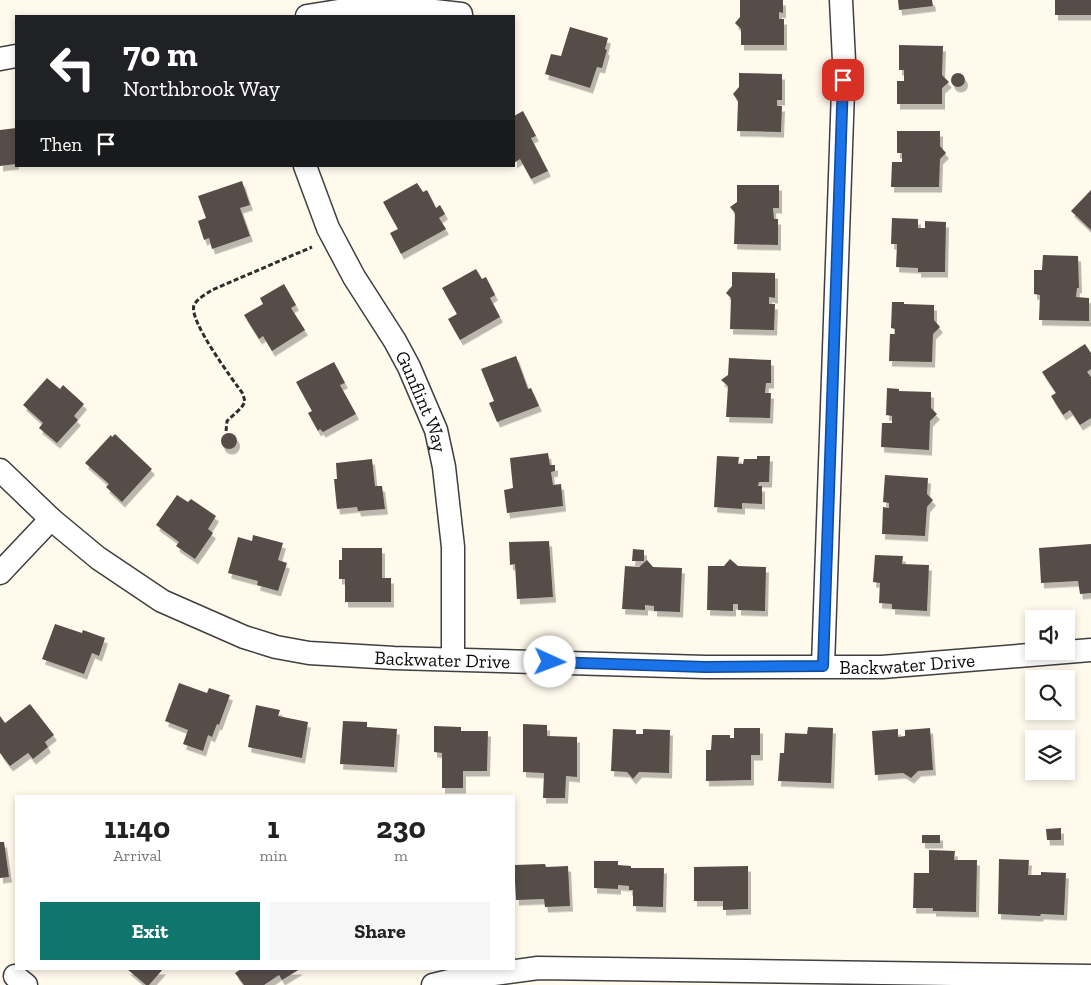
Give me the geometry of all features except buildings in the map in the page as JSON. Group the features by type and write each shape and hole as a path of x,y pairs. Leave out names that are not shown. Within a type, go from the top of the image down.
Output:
{"street":[{"path":"823,666 844,71 841,0"},
{"path":"313,15 358,8 409,8 461,14"},
{"path":"0,59 15,56"},
{"name":"Gunflint Way","path":"305,167 333,237 354,277 395,341 436,430 444,467 453,546 453,659"},
{"name":"Backwater Drive","path":"0,470 51,519 98,558 162,601 244,637 309,653 705,667 882,667 1091,650"},
{"path":"0,573 51,519"},
{"path":"432,985 458,979 538,968 686,978 1091,976"}],"path":[{"path":"226,431 227,421 241,408 244,402 243,394 203,334 194,315 194,307 198,300 212,290 333,237"}],"route":[{"path":"550,662 705,667 823,666 843,80"}]}
